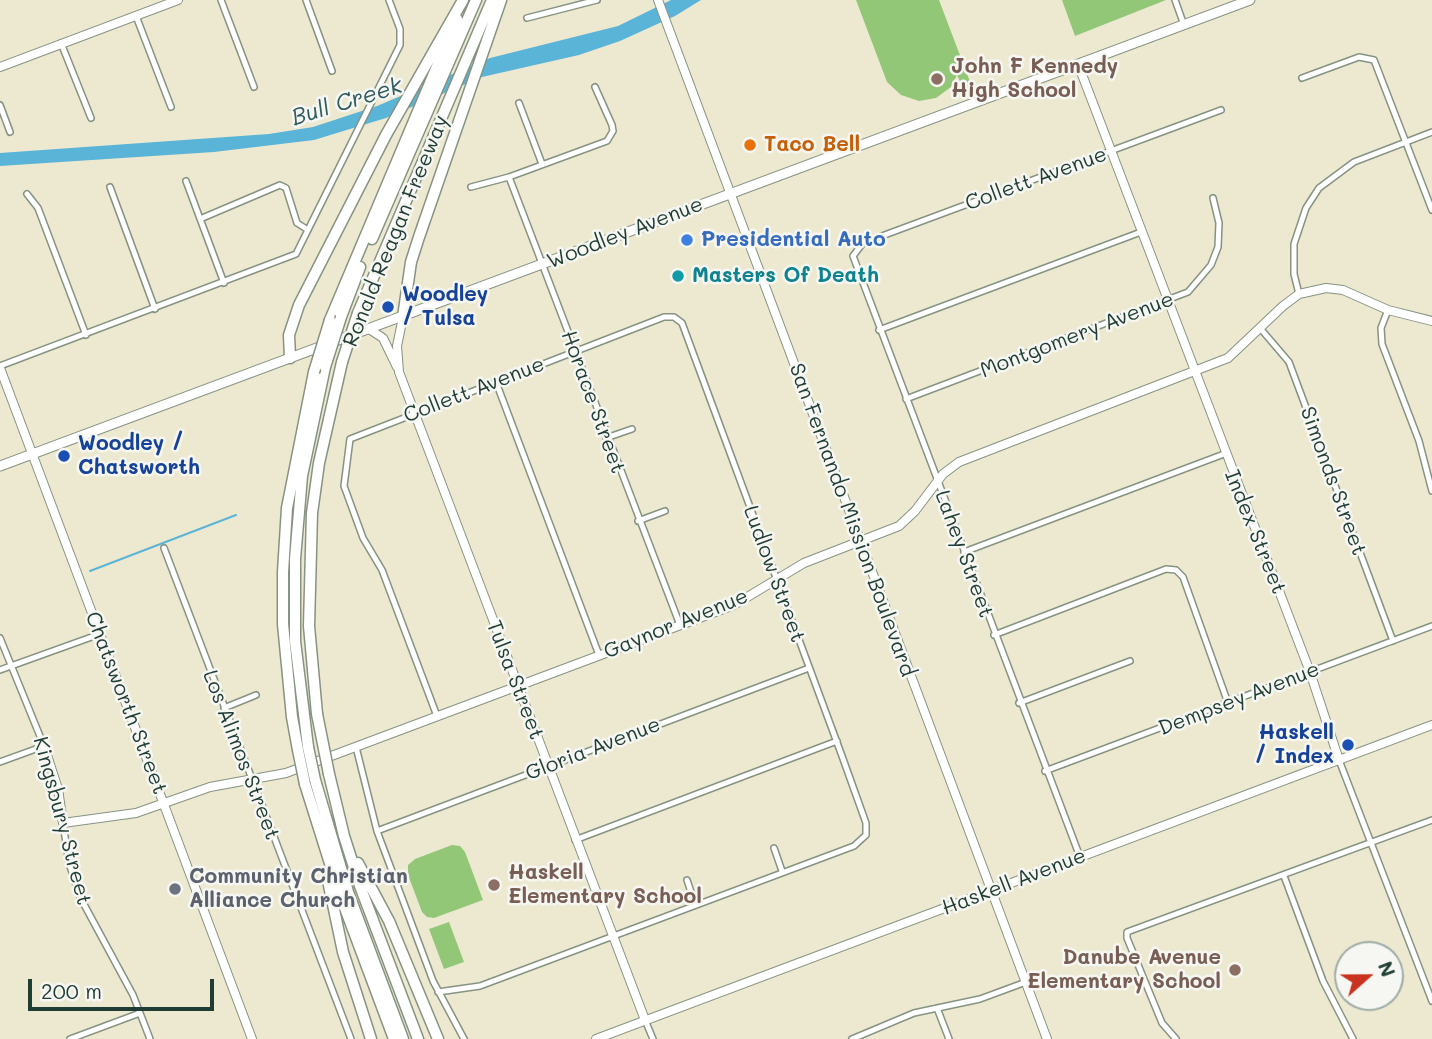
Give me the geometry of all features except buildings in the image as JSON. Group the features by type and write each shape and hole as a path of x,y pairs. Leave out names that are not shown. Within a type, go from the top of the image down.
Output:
{"highway":[{"name":"Ronald Reagan Freeway","path":"394,1039 339,892 315,814 286,651 283,572 287,508 320,370 336,318 451,46 464,0"},
{"path":"290,358 289,335 299,305 386,135 464,0"},
{"path":"451,46 476,0"},
{"name":"Ronald Reagan Freeway","path":"418,1039 344,836 329,774 317,714 309,626 312,513 319,463 342,362 358,313 492,0"},
{"path":"403,317 411,262 501,0"},
{"path":"310,782 403,1039"},
{"path":"315,814 343,952 371,1038"},
{"path":"344,836 389,921 438,1039"}],"main road":[{"name":"Woodley Avenue","path":"0,466 1250,0"}],"street":[{"path":"0,67 178,0"},
{"path":"221,0 254,87"},
{"path":"306,0 332,71"},
{"path":"0,367 296,254 401,39 389,0"},
{"path":"560,0 563,10"},
{"path":"527,18 597,0"},
{"path":"1175,0 1184,24"},
{"name":"San Fernando Mission Boulevard","path":"659,3 1047,1039"},
{"path":"136,16 171,107"},
{"path":"61,43 90,118"},
{"path":"1302,79 1359,57 1370,58 1377,64 1432,210"},
{"name":"Index Street","path":"1078,64 1432,1001"},
{"path":"471,187 509,177 601,145 610,137 612,125 595,86"},
{"path":"519,103 542,164"},
{"path":"0,105 10,132"},
{"name":"Collett Avenue","path":"854,251 863,243 1221,110"},
{"path":"1432,132 1339,170 1312,197 1294,244 1292,263 1299,294 1326,288 1343,289 1388,310 1432,321"},
{"name":"Horace Street","path":"509,177 606,438 680,625"},
{"path":"186,181 224,283"},
{"path":"200,219 280,185 286,188 297,223 308,230"},
{"path":"110,187 156,309"},
{"path":"27,194 38,208 86,335"},
{"name":"Montgomery Avenue","path":"906,399 1188,292 1205,275 1215,256 1219,223 1213,198"},
{"path":"879,330 1141,232"},
{"name":"Lahey Street","path":"854,251 853,261 1019,703 1080,857"},
{"name":"Gaynor Avenue","path":"63,823 136,813 210,787 286,773 745,600 776,578 804,563 860,542 905,521 951,467 970,457 1228,358 1299,294"},
{"path":"1388,310 1381,328 1382,344 1419,442 1432,491"},
{"name":"Tulsa Street","path":"403,317 397,346 399,372 611,935 653,1039"},
{"name":"Collett Avenue","path":"437,716 382,570 363,538 344,486 348,443 353,435 664,317 674,317"},
{"name":"Ludlow Street","path":"674,317 684,330 866,823 866,835 855,846 782,872"},
{"name":"Simonds Street","path":"1260,328 1289,362 1393,641"},
{"path":"369,329 383,338 399,372"},
{"name":"Chatsworth Street","path":"0,367 252,1039"},
{"path":"496,382 599,655"},
{"path":"606,438 632,429"},
{"path":"964,552 1224,454"},
{"path":"638,521 665,511"},
{"name":"Los Alimos Street","path":"164,548 351,1039"},
{"path":"994,635 1166,569 1176,570 1183,577 1228,703"},
{"name":"Dempsey Avenue","path":"1045,771 1432,626"},
{"path":"0,670 100,634"},
{"name":"Kingsbury Street","path":"0,638 13,665 58,789 69,863 80,897 140,1013 150,1039"},
{"path":"1019,703 1130,661"},
{"name":"Gloria Avenue","path":"377,831 809,668"},
{"path":"224,708 256,695"},
{"name":"Haskell Avenue","path":"596,1039 1432,725"},
{"path":"575,840 837,741"},
{"path":"0,762 44,746"},
{"path":"356,747 377,831 438,992 464,1039"},
{"path":"1176,1039 1162,1023 1126,934 1432,820"},
{"path":"438,992 480,986 782,872 774,848"},
{"path":"1284,876 1323,981 1353,1039"},
{"path":"687,880 695,904"},
{"path":"852,1039 896,1019 980,999 1026,982"},
{"path":"937,1008 948,1039"},
{"path":"70,1039 140,1013"}],"green space":[{"path":"856,0 939,0 972,87 964,89 957,75 951,87 936,98 919,101 901,95 887,82"},
{"path":"1062,0 1166,0 1075,36"},
{"path":"452,845 460,846 465,852 483,900 434,918 427,917 422,912 408,875 408,865 415,859"},
{"path":"449,922 464,962 444,969 429,929"}],"water":[{"path":"671,0 701,0 675,16 620,41 579,55 482,77 386,118 314,140 214,152 0,166 0,153 269,134 313,127 377,106 490,58 618,26"}],"waterway":[{"path":"90,571 236,515"}],"place":[{"name":"John F Kennedy High School","path":"937,79"},
{"name":"Taco Bell","path":"750,145"},
{"name":"Presidential Auto","path":"687,240"},
{"name":"Masters Of Death","path":"678,276"},
{"name":"Woodley / Tulsa","path":"388,307"},
{"name":"Woodley / Chatsworth","path":"64,456"},
{"name":"Haskell / Index","path":"1348,745"},
{"name":"Haskell Elementary School","path":"494,885"},
{"name":"Community Christian Alliance Church","path":"175,889"},
{"name":"Danube Avenue Elementary School","path":"1235,970"}],"water label":[{"name":"Bull Creek","path":"347,102"}]}
